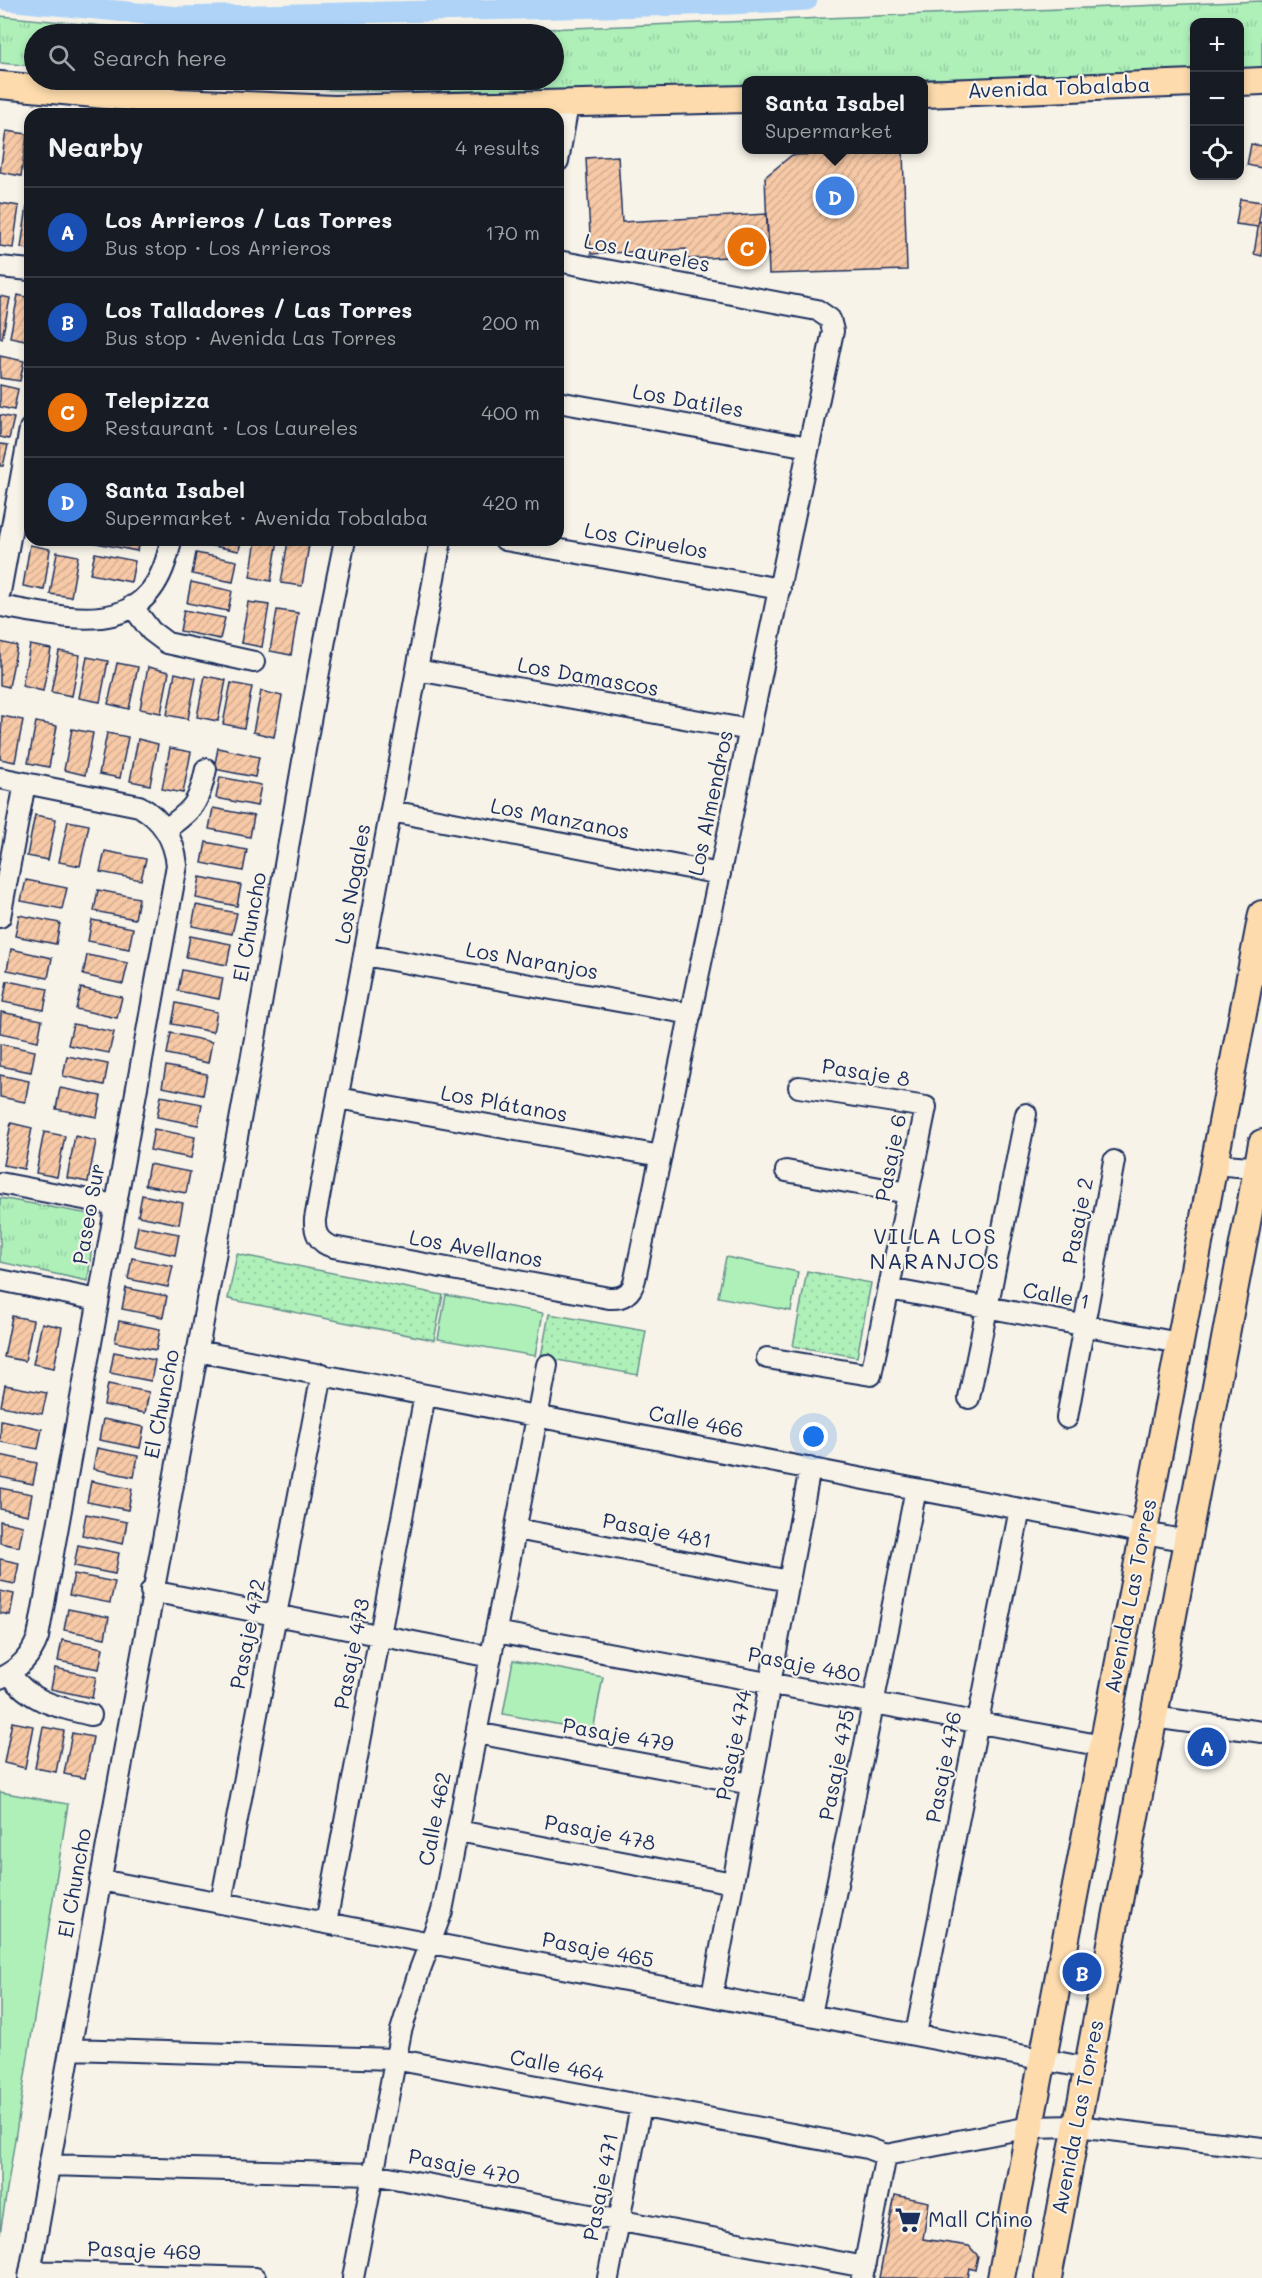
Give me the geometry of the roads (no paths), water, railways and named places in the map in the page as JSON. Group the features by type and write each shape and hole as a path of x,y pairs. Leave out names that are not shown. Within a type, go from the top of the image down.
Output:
{"main road":[{"path":"1244,82 1262,81"},
{"name":"Avenida Tobalaba","path":"928,93 1190,83"},
{"path":"0,85 24,87"},
{"path":"50,90 229,108"},
{"path":"494,108 742,99"},
{"name":"Avenida Las Torres","path":"1001,2278 1262,914"},
{"name":"Avenida Las Torres","path":"1048,2278 1153,1718 1260,1168 1262,1143"}],"street":[{"path":"564,127 568,105"},
{"name":"Los Laureles","path":"564,262 817,310 830,319"},
{"path":"0,267 24,269"},
{"name":"Los Almendros","path":"627,1294 634,1285 780,589 832,336 830,319"},
{"name":"Los Datiles","path":"564,403 809,447"},
{"path":"0,592 24,462"},
{"path":"0,606 88,619 104,617 132,606 149,593 161,577 169,546"},
{"name":"El Chuncho","path":"30,2275 151,1591 255,1039 319,667 344,546"},
{"name":"Los Nogales","path":"318,1237 315,1219 440,546"},
{"name":"Los Ciruelos","path":"538,546 780,589"},
{"path":"132,606 151,631 167,643 254,662"},
{"name":"Los Damascos","path":"417,670 750,730"},
{"path":"0,778 127,802 149,812 166,829 187,814 196,804 206,770"},
{"path":"0,917 25,783"},
{"name":"Los Manzanos","path":"391,812 720,874"},
{"name":"Paseo Sur","path":"5,1676 27,1658 38,1637 176,878 176,852 166,829"},
{"name":"Los Naranjos","path":"364,955 691,1014"},
{"name":"Pasaje 8","path":"799,1087 926,1107"},
{"name":"Los Plátanos","path":"338,1098 661,1156"},
{"name":"Pasaje 6","path":"767,1358 872,1375 926,1107"},
{"path":"969,1398 1026,1114"},
{"name":"Pasaje 2","path":"1067,1418 1082,1325 1114,1161"},
{"path":"1213,1164 1260,1168"},
{"path":"786,1171 908,1193"},
{"path":"0,1183 115,1204"},
{"name":"Los Avellanos","path":"318,1237 333,1247 615,1298 627,1294"},
{"path":"0,1280 98,1300"},
{"name":"Calle 1","path":"889,1289 1179,1343"},
{"name":"Calle 466","path":"197,1351 1187,1540"},
{"name":"Calle 462","path":"353,2278 394,2059 409,2001 442,1911 547,1365"},
{"name":"Pasaje 472","path":"221,1903 322,1374"},
{"name":"Pasaje 473","path":"326,1923 425,1395"},
{"name":"Pasaje 474","path":"712,1996 810,1468"},
{"name":"Pasaje 475","path":"811,2015 916,1489"},
{"name":"Pasaje 476","path":"916,2034 1020,1509"},
{"name":"Pasaje 481","path":"516,1529 789,1581"},
{"path":"151,1591 491,1657"},
{"name":"Pasaje 480","path":"496,1632 1103,1746"},
{"path":"5,1676 39,1701 91,1715"},
{"path":"1153,1718 1262,1732"},
{"name":"Pasaje 479","path":"477,1733 751,1784"},
{"name":"Pasaje 478","path":"458,1831 733,1882"},
{"name":"Pasaje 465","path":"100,1880 1088,2068"},
{"name":"Calle 464","path":"70,2049 394,2059 867,2148 886,2155 1030,2127 1077,2126 1262,2148"},
{"name":"Pasaje 471","path":"608,2278 640,2106"},
{"path":"864,2272 886,2155"},
{"name":"Pasaje 470","path":"49,2165 373,2174 619,2220 864,2272"},
{"name":"Pasaje 469","path":"30,2275 255,2278"}],"waterway":[{"path":"6,0 178,17 729,4 807,0"}],"place":[{"name":"Santa Isabel","path":"835,196"},
{"name":"Telepizza","path":"747,247"},
{"name":"Los Arrieros / Las Torres","path":"1207,1747"},
{"name":"Los Talladores / Las Torres","path":"1082,1972"},
{"name":"Mall Chino","path":"908,2220"}],"district":[{"name":"VILLA LOS NARANJOS","path":"935,1248"}]}
